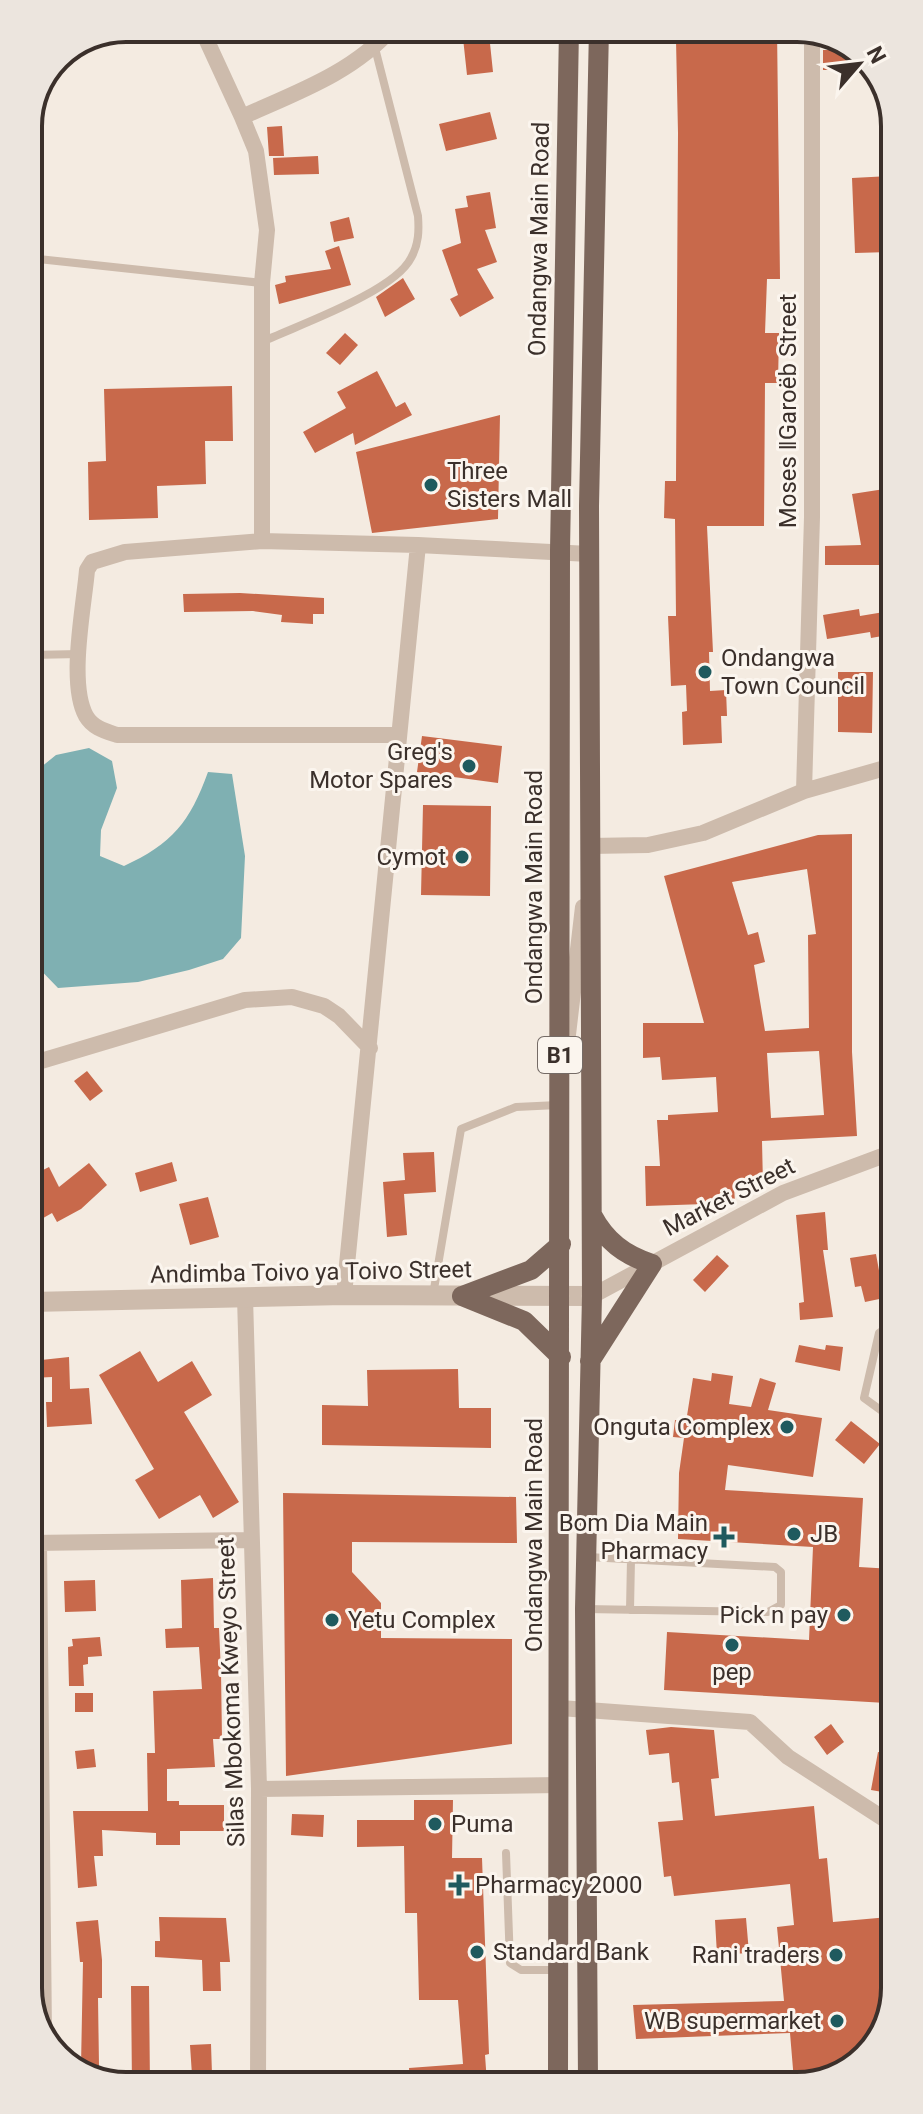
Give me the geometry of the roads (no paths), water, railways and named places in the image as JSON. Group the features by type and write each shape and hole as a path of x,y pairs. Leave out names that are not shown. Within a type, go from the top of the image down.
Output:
{"main road":[{"name":"Ondangwa Main Road","path":"558,2072 560,551 569,42"},
{"name":"B1","path":"588,2072 585,1609 592,1296 589,554 599,42"},
{"path":"590,1361 652,1264 630,1257 621,1250 603,1235 591,1215"},
{"path":"462,1296 531,1270 561,1244"},
{"path":"462,1296 524,1321 561,1357"},
{"path":"559,2002 589,2002"}],"street":[{"path":"207,42 256,151 267,230 262,283 262,541"},
{"path":"242,117 337,73 380,42"},
{"name":"Moses ǁGaroëb Street","path":"804,791 812,517 812,44"},
{"path":"397,735 117,735 100,730 87,719 79,692 87,570 92,562 125,552 262,541 589,554"},
{"path":"344,1295 418,545"},
{"path":"560,1104 590,846 648,845 703,833 804,791 881,769"},
{"path":"42,1061 245,1000 292,997 324,1006 339,1016 370,1048"},
{"name":"Market Street","path":"592,1296 783,1193 881,1156"},
{"name":"Andimba Toivo ya Toivo Street","path":"42,1302 344,1295 592,1296"},
{"name":"Silas Mbokoma Kweyo Street","path":"245,1297 259,1789 258,2072"},
{"path":"42,1543 250,1540"},
{"path":"560,1708 750,1722 788,1757 881,1817"},
{"path":"259,1789 560,1785"},
{"path":"42,1912 43,1999"}],"lane":[{"path":"262,342 387,284 412,258 419,236 418,216 375,48"},
{"path":"42,259 262,283"},
{"path":"42,655 80,654"},
{"path":"433,1296 461,1129 516,1107 560,1104"},
{"path":"881,1332 864,1398 881,1410"},
{"path":"585,1609 768,1612 781,1605 781,1572 775,1567 588,1557"},
{"path":"630,1610 631,1559"},
{"path":"506,1853 510,1963 521,1970 558,1970"}],"water":[{"path":"89,748 112,761 117,788 101,830 100,856 124,866 155,849 177,830 194,805 208,772 232,774 245,856 241,938 223,959 138,982 58,988 42,971 42,766 56,755"}],"place":[{"name":"Three Sisters Mall","path":"431,485"},
{"name":"Ondangwa Town Council","path":"705,672"},
{"name":"Greg's Motor Spares","path":"469,766"},
{"name":"Cymot","path":"462,857"},
{"name":"Onguta Complex","path":"787,1427"},
{"name":"JB","path":"794,1534"},
{"name":"Bom Dia Main Pharmacy","path":"724,1537"},
{"name":"Pick n pay","path":"844,1615"},
{"name":"Yetu Complex","path":"332,1620"},
{"name":"pep","path":"732,1645"},
{"name":"Puma","path":"435,1824"},
{"name":"Pharmacy 2000","path":"459,1885"},
{"name":"Standard Bank","path":"477,1952"},
{"name":"Rani traders","path":"836,1955"},
{"name":"WB supermarket","path":"837,2021"}]}
